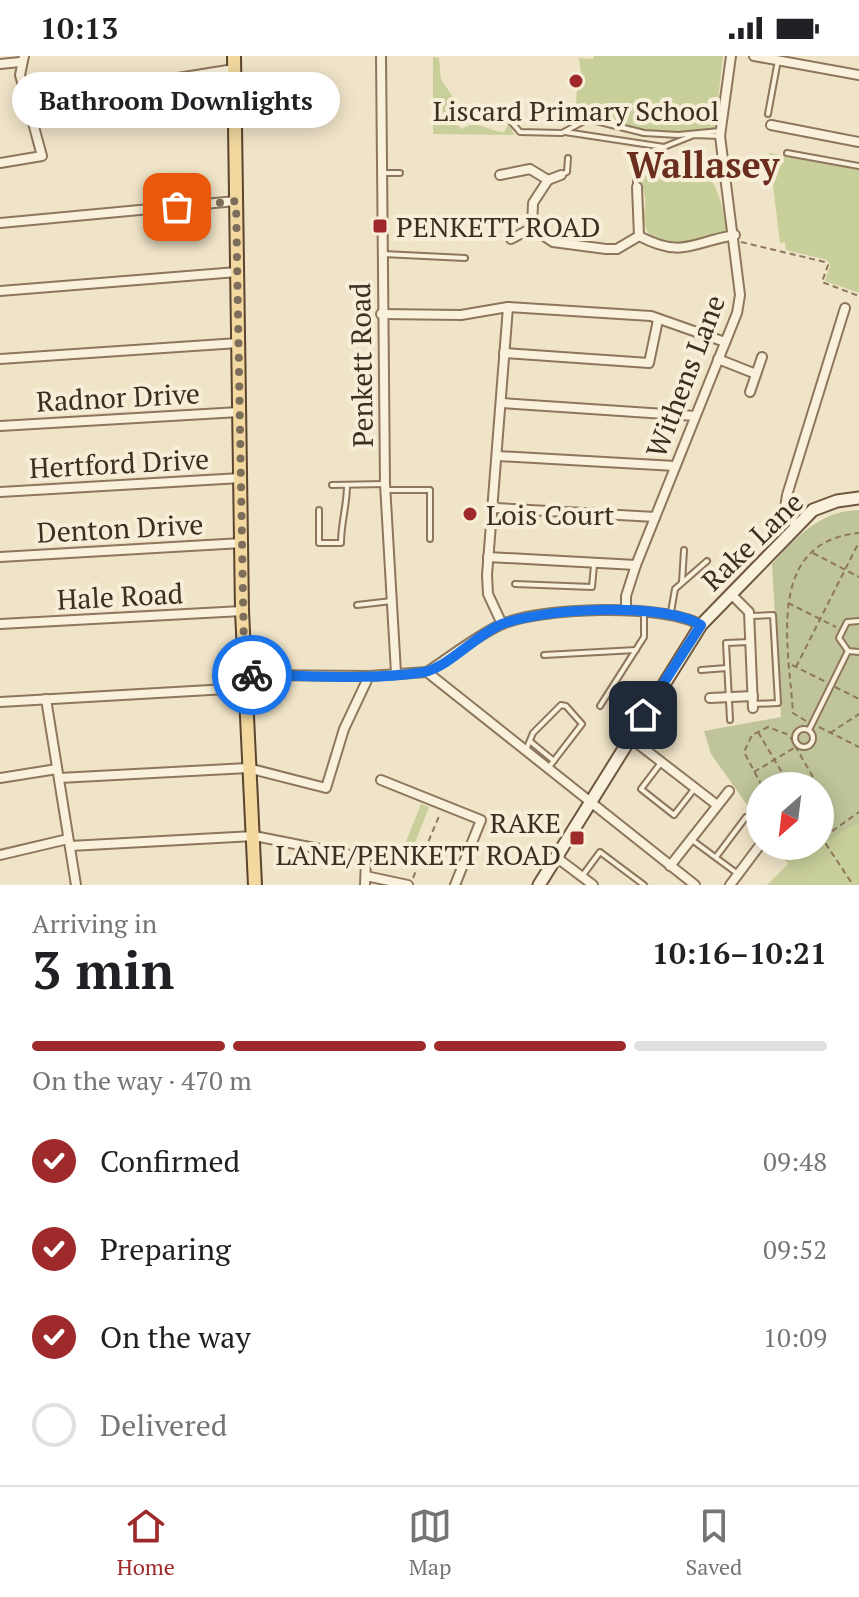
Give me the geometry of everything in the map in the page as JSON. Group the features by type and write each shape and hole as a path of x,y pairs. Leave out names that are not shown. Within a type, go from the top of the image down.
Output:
{"main road":[{"path":"234,63 242,611 255,885"},
{"name":"Rake Lane","path":"539,885 589,800 701,625 795,525 824,504 859,498"}],"street":[{"name":"Penkett Road","path":"381,56 379,173 385,487 396,673"},
{"name":"Withens Lane","path":"626,610 626,596 636,565 725,342 740,295 720,133 731,56"},
{"path":"754,56 859,75"},
{"path":"0,64 22,59 28,102 42,156 0,163"},
{"path":"28,102 234,63"},
{"path":"771,125 859,142"},
{"path":"500,175 530,169 548,180"},
{"path":"532,228 533,203 548,180 561,175"},
{"path":"637,187 639,236"},
{"path":"0,223 236,201"},
{"path":"532,228 553,242 606,249 617,249 639,236"},
{"path":"511,239 532,228"},
{"path":"639,236 667,249 684,249 735,238"},
{"path":"0,291 237,272"},
{"path":"381,314 461,315 508,307 651,316 725,342"},
{"path":"502,624 488,594 488,557 495,508 508,307"},
{"path":"795,525 785,508 787,495 845,308"},
{"path":"504,353 649,363 658,320"},
{"path":"0,359 238,343"},
{"path":"750,392 762,357"},
{"path":"718,359 756,374"},
{"path":"501,403 695,416"},
{"name":"Radnor Drive","path":"0,426 239,412"},
{"path":"498,456 675,466"},
{"name":"Hertford Drive","path":"0,492 241,478"},
{"path":"495,508 655,517"},
{"name":"Denton Drive","path":"0,557 242,543"},
{"path":"488,557 636,565"},
{"path":"710,698 729,697 753,702 749,616 746,607 731,594"},
{"path":"0,702 245,682 427,672 502,624 560,614 626,610 671,612 701,625"},
{"name":"Hale Road","path":"0,624 242,611"},
{"path":"427,672 670,866 683,881 695,885"},
{"path":"0,778 58,773 248,768 326,788 344,729 369,676"},
{"path":"46,699 76,885"},
{"path":"629,737 717,805"},
{"path":"381,780 481,820 455,885"},
{"path":"670,866 729,791"},
{"path":"0,855 69,842 254,836 360,857 366,861 366,880 409,885"},
{"path":"556,857 586,881"},
{"path":"730,885 749,860"}],"lane":[{"path":"768,114 778,60"},
{"path":"502,111 520,132 565,132 664,147 694,135 720,133"},
{"path":"565,132 576,122 588,119 644,133 720,133"},
{"path":"787,153 859,166"},
{"path":"636,156 637,187"},
{"path":"561,175 567,172 568,158"},
{"path":"379,173 400,173"},
{"path":"380,254 465,258"},
{"path":"332,485 430,490 430,539"},
{"path":"319,510 319,543 341,543 341,521 347,512 347,485"},
{"path":"682,582 684,550"},
{"path":"671,612 675,589 707,561"},
{"path":"515,584 592,587 594,563"},
{"path":"357,605 392,601"},
{"path":"600,706 644,637 645,610"},
{"path":"749,616 773,615 778,703 753,702"},
{"path":"859,621 847,622 841,630 840,643 848,651 859,652"},
{"path":"730,720 726,643 750,642"},
{"path":"544,655 636,650"},
{"path":"809,730 813,735 811,744 797,746 797,734 809,730 848,651"},
{"path":"701,670 727,668"},
{"path":"525,751 545,719 561,705 566,706 582,724 547,769"},
{"path":"530,742 554,761"},
{"path":"662,762 641,789 674,815 695,788"},
{"path":"716,857 746,817"},
{"path":"691,839 738,874"},
{"path":"586,881 600,852 644,885"}],"path":[{"path":"735,238 825,262 828,265 822,282 859,296"},
{"path":"859,533 831,540 812,553 798,570 787,603 793,713 859,747"},
{"path":"796,667 859,542"},
{"path":"812,553 859,577"},
{"path":"787,603 841,630"},
{"path":"790,664 859,699"},
{"path":"830,733 859,714"},
{"path":"797,746 753,772 744,752 748,740 757,731 768,727 781,729 797,746 811,772"},
{"path":"757,731 782,772"},
{"path":"409,885 444,805"},
{"path":"834,828 859,812"},
{"path":"834,856 853,885"}],"green space":[{"path":"594,56 723,56 715,128 655,132 601,120 574,122 577,90 582,80 579,58 593,59"},
{"path":"433,57 439,58 441,79 460,108 461,105 472,106 472,109 481,109 484,113 503,114 507,121 491,124 447,113 442,126 448,116 462,129 478,125 504,132 509,123 514,135 433,134"},
{"path":"769,153 859,169 859,293 825,281 830,265 827,260 786,250 785,242 780,243"},
{"path":"641,154 685,159 704,170 716,189 728,231 679,243 660,240 649,234 644,223 645,197 638,173"},
{"path":"859,510 859,826 857,823 834,837 834,772 746,772 746,803 711,754 704,731 781,717 772,564 810,527 820,520"},
{"path":"421,804 429,807 406,866 384,857 387,849 401,854"},
{"path":"859,821 859,885 767,885 788,864 785,860 834,860 834,833"}],"way so far":[{"path":"177,207 236,201 244,675 252,675"}],"place":[{"name":"Liscard Primary School","path":"576,81"},
{"name":"Bathroom Downlights","path":"177,207"},
{"name":"PENKETT ROAD","path":"380,226"},
{"name":"Lois Court","path":"470,514"},
{"name":"RAKE LANE/PENKETT ROAD","path":"577,838"}],"district":[{"name":"Wallasey","path":"703,164"}],"route":[{"path":"252,675 369,676 427,672 502,624 560,614 626,610 652,610 688,617 701,625 643,715"}]}
